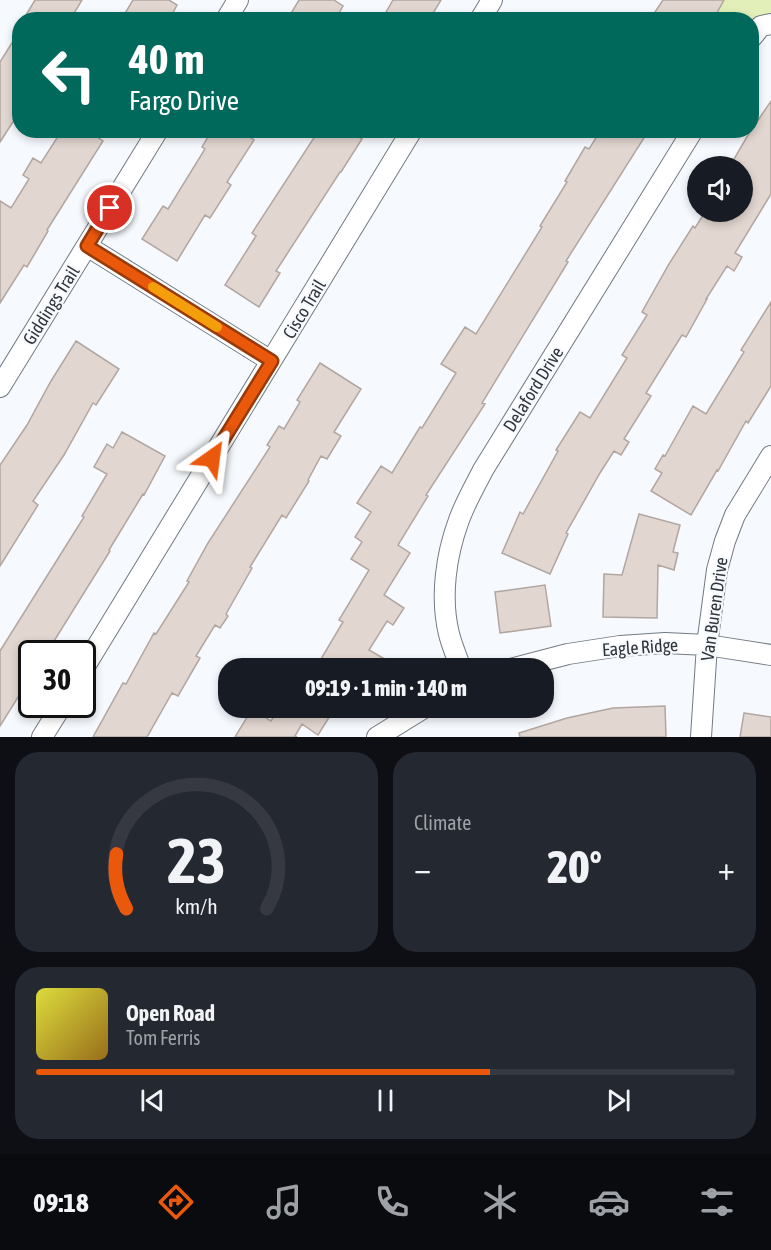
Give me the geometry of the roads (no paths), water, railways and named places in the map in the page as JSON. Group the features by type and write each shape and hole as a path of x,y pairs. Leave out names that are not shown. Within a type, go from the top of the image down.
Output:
{"street":[{"name":"Giddings Trail","path":"0,387 153,138"},
{"name":"Cisco Trail","path":"96,648 407,138"},
{"name":"Delaford Drive","path":"457,658 449,632 445,601 447,567 459,519 483,470 688,138"},
{"path":"87,246 272,361"},
{"name":"Van Buren Drive","path":"701,737 707,645 717,570 735,515 771,456"},
{"name":"Eagle Ridge","path":"553,658 620,645 665,643 707,645 771,655"},
{"path":"42,737 54,718"},
{"path":"377,737 408,718"}]}
